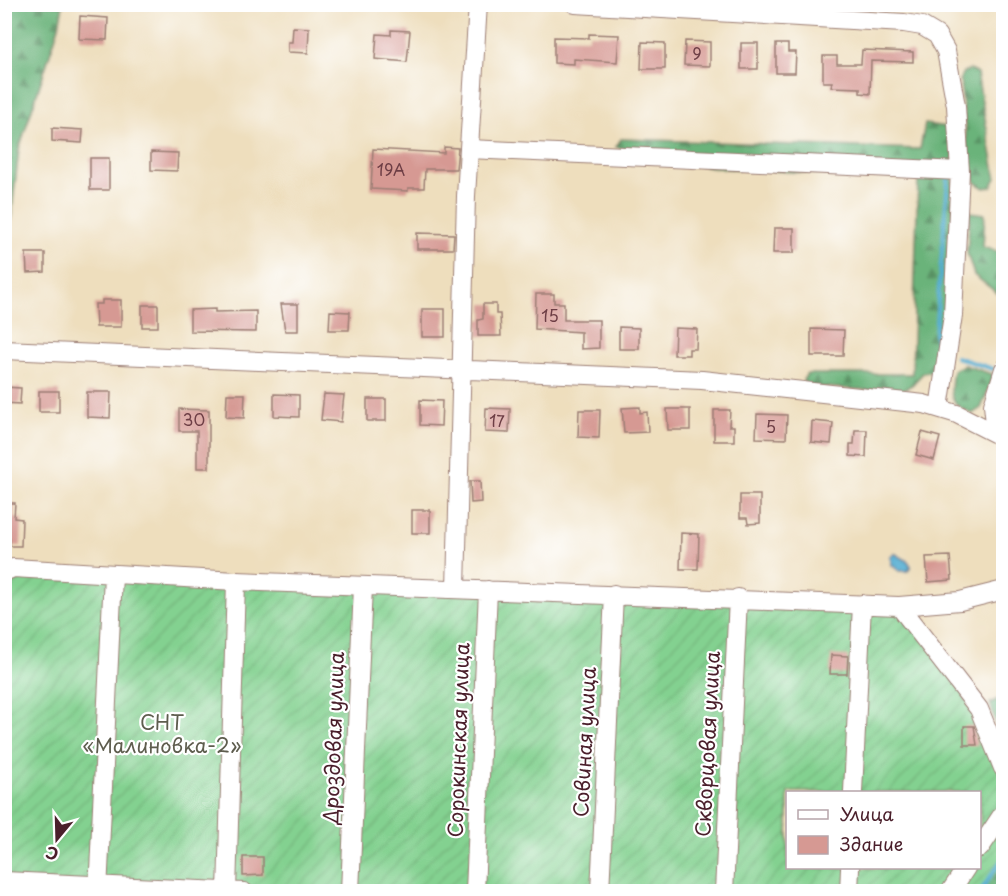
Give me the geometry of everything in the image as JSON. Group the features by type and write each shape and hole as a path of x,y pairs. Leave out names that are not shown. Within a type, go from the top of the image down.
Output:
{"street":[{"path":"456,589 469,149 478,4"},
{"path":"575,4 904,23 922,26 937,35 946,51 956,106 960,171 953,315 939,408"},
{"path":"469,149 960,171"},
{"path":"4,351 702,380 821,391 939,408 1000,435"},
{"path":"1000,435 993,405 1004,369"},
{"path":"4,572 13,568 236,581 738,598 899,606 960,601 1004,590"},
{"path":"98,888 113,574"},
{"path":"227,891 236,581"},
{"name":"Дроздовая улица","path":"350,891 363,586"},
{"name":"Сорокинская улица","path":"475,891 488,590"},
{"name":"Совиная улица","path":"600,891 614,594"},
{"name":"Скворцовая улица","path":"724,891 738,598"},
{"path":"853,791 862,604"},
{"path":"899,606 979,709 1003,768"},
{"path":"981,846 1004,812"},
{"path":"849,891 850,869"},
{"path":"950,891 965,869"},
{"path":"4,881 98,888 244,891"}],"green space":[{"path":"5,4 63,5 59,26 19,149 5,273"},
{"path":"970,70 977,74 996,178 991,187 984,188 976,183 968,154 960,79 963,72"},
{"path":"925,124 954,128 952,268 937,373 924,372 912,385 898,392 807,386 803,380 807,374 912,374 918,178 716,168 616,147 621,139 920,149"},
{"path":"970,212 985,214 983,247 1003,253 1001,296 974,275 967,253"},
{"path":"964,365 992,374 993,378 981,408 972,414 958,406 951,392 953,370"},
{"name":"СНТ «Малиновка-2»","path":"4,572 899,606 958,685 1003,769 1003,856 980,891 5,892"},
{"path":"1003,697 1003,750 990,703"},
{"path":"1003,824 1003,891 962,892 981,866"}],"water":[{"path":"894,553 908,561 911,566 908,571 899,571 892,565 890,557"}],"building":[{"path":"80,16 108,18 107,40 79,39"},
{"path":"293,27 309,28 308,53 288,52 288,42 292,42"},
{"path":"391,30 410,31 407,62 375,59 377,34 391,35"},
{"path":"589,34 619,35 617,62 574,59 574,64 554,63 554,37 589,38"},
{"path":"685,41 710,42 710,66 684,65"},
{"path":"642,42 665,43 665,69 641,69"},
{"path":"741,43 758,43 758,69 741,69"},
{"path":"776,44 788,44 788,52 796,52 795,73 776,73"},
{"path":"862,50 913,52 913,62 871,61 870,94 860,93 860,88 831,87 832,82 823,82 823,56 837,56 837,64 861,64"},
{"path":"52,128 83,130 82,143 52,141"},
{"path":"444,147 458,148 456,169 425,169 424,188 408,188 408,191 371,189 373,149 444,153"},
{"path":"151,152 178,153 177,171 151,170"},
{"path":"90,158 109,158 109,190 90,190"},
{"path":"774,228 794,228 794,253 773,253"},
{"path":"417,233 454,234 453,249 417,249"},
{"path":"26,253 45,253 45,272 27,273"},
{"path":"536,294 554,294 554,303 564,303 564,320 599,320 599,348 581,349 581,332 535,329"},
{"path":"102,300 121,300 121,327 96,327 95,304 102,304"},
{"path":"281,304 298,304 298,331 285,331"},
{"path":"483,304 496,304 496,314 500,314 501,336 478,336 478,320 483,319"},
{"path":"142,305 158,305 158,327 142,327"},
{"path":"215,309 215,312 256,311 256,332 190,331 190,310"},
{"path":"422,309 445,309 445,337 422,337"},
{"path":"330,311 350,312 349,330 329,330"},
{"path":"619,327 639,328 639,349 619,349"},
{"path":"675,328 697,329 696,349 689,349 689,355 674,355"},
{"path":"811,329 844,330 843,356 811,356"},
{"path":"4,387 21,388 20,404 4,403"},
{"path":"39,391 59,391 59,412 39,412"},
{"path":"87,392 111,392 110,418 87,417"},
{"path":"227,394 245,394 244,418 226,417"},
{"path":"274,394 299,395 299,417 274,416"},
{"path":"324,394 344,395 341,422 321,420"},
{"path":"367,399 386,399 386,421 367,421"},
{"path":"420,400 442,401 441,426 420,425"},
{"path":"640,407 640,413 647,412 648,432 624,433 622,408"},
{"path":"486,408 510,409 509,433 485,432"},
{"path":"179,409 209,410 209,468 197,468 197,431 179,431"},
{"path":"667,409 690,409 690,430 668,430"},
{"path":"579,410 600,410 599,438 578,437"},
{"path":"714,410 730,410 729,426 734,426 734,441 714,441"},
{"path":"757,414 787,415 786,439 756,438"},
{"path":"812,421 833,423 831,444 811,442"},
{"path":"855,430 867,430 866,457 850,456 850,444 854,444"},
{"path":"922,432 940,437 934,460 916,455"},
{"path":"470,481 480,481 481,502 471,503"},
{"path":"740,495 760,495 760,523 748,524 747,518 740,518"},
{"path":"4,503 15,503 14,518 22,519 21,546 10,546 10,539 4,539"},
{"path":"412,510 430,510 430,533 412,533"},
{"path":"681,533 699,534 698,569 680,569"},
{"path":"950,556 952,580 928,582 926,557"},
{"path":"831,655 848,656 847,674 830,674"},
{"path":"964,726 974,726 977,745 964,745"},
{"path":"243,857 263,857 263,875 243,876"}],"waterway":[{"path":"938,348 935,335 948,180"},
{"path":"956,357 993,369"},
{"path":"980,892 1004,856"}]}
